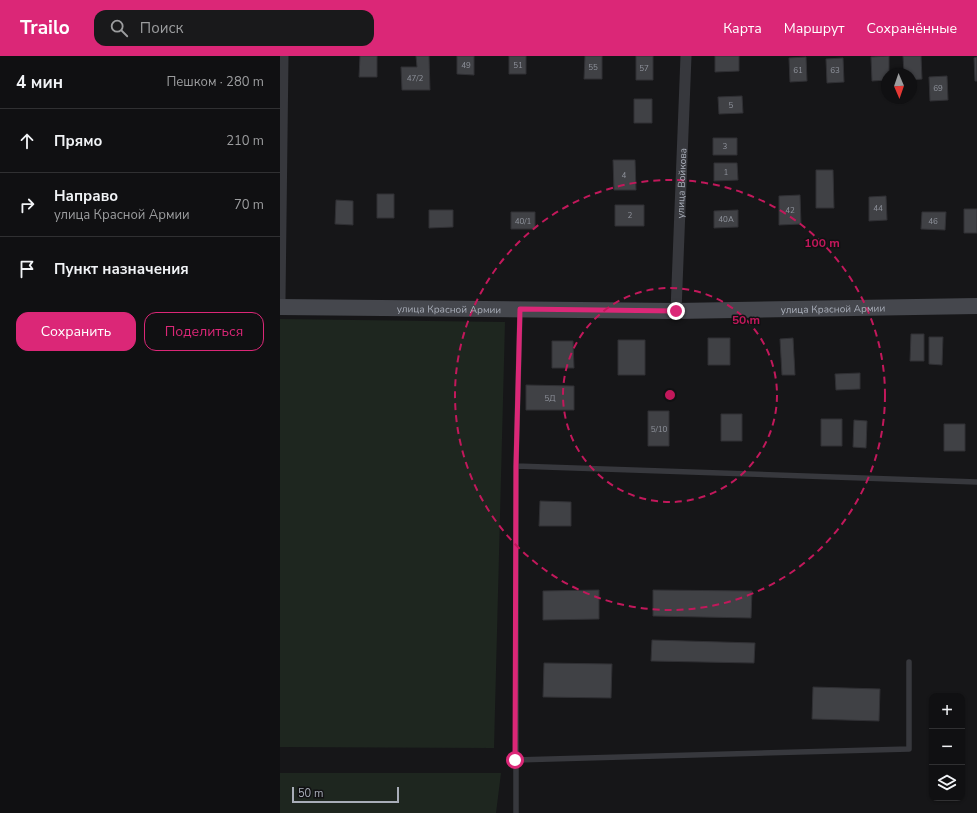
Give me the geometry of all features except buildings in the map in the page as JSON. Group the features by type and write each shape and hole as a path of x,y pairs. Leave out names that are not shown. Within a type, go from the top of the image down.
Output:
{"street":[{"path":"280,299 283,56"},
{"name":"улица Войкова","path":"676,311 686,56"},
{"name":"улица Красной Армии","path":"280,307 676,311 977,306"}],"lane":[{"path":"516,813 516,466 520,309"},
{"path":"516,466 977,482"},
{"path":"515,760 909,749 909,662"}],"shaded area":[{"path":"280,319 505,322 494,748 280,747"},
{"path":"280,773 501,773 496,813 280,813"}],"route":[{"path":"515,760 516,466 520,309 676,311"}]}
